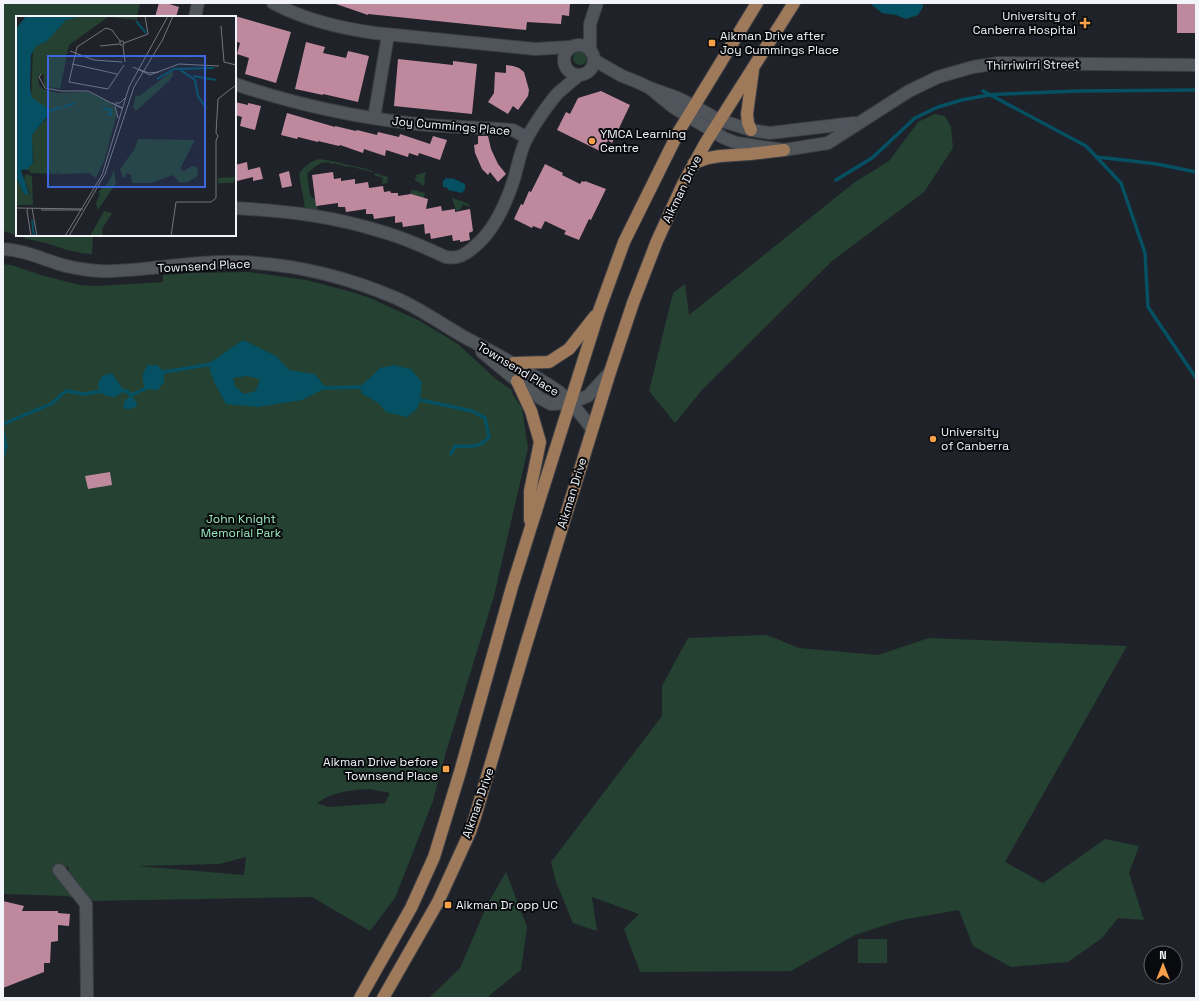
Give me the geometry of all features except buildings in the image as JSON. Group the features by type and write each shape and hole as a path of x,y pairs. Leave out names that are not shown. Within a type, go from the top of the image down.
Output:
{"main road":[{"name":"Aikman Drive","path":"360,998 411,908 434,857 462,765 512,586 599,311 624,242 688,116 757,3"},
{"name":"Aikman Drive","path":"383,998 438,902 470,832 592,429 633,303 656,241 694,163 712,131 794,3"},
{"path":"752,130 748,123 747,114 753,67"},
{"path":"694,163 720,156 784,150"},
{"path":"514,363 549,362 569,348 599,311"},
{"path":"516,381 531,411 540,442 530,491 529,534"}],"street":[{"path":"195,16 198,3"},
{"path":"273,3 304,17 332,26 351,30 535,49 583,45 592,54 622,76 678,98 694,106"},
{"name":"Joy Cummings Place","path":"557,94 565,65 565,54 590,24 597,3"},
{"name":"Joy Cummings Place","path":"236,208 296,212 342,220 403,239 446,257 456,258 467,253 486,235 498,217 510,190 517,162 527,138 557,94 592,68 590,24"},
{"name":"Joy Cummings Place","path":"374,118 388,35"},
{"path":"535,49 565,65 570,72 622,76"},
{"name":"Thirriwirri Street","path":"712,131 724,138 736,142 784,150 828,142 909,91 938,77 973,67 999,64 1196,65"},
{"name":"Joy Cummings Place","path":"236,84 281,98 343,113 416,124 512,130 527,138"},
{"path":"650,88 673,107 712,131"},
{"name":"Thirriwirri Street","path":"694,106 719,120 752,130 770,133 860,123"},
{"name":"Townsend Place","path":"3,249 14,250 73,267 100,271 127,271 170,266 240,262 309,270 356,283 396,298 464,337 514,363 556,390 571,403 592,429"},
{"name":"Townsend Place","path":"464,337 516,381 540,398 552,404 571,403 588,396 610,372"},
{"path":"59,870 86,904 87,998"}],"green space":[{"path":"3,3 140,3 137,16 16,16 16,235 4,231 3,233"},
{"path":"577,51 583,51 587,55 587,61 583,65 577,65 573,61 573,55"},
{"path":"935,114 945,116 951,127 953,148 924,192 832,261 702,390 675,423 649,391 673,293 685,284 689,315 855,182 889,161 918,122"},
{"path":"319,159 364,168 373,173 354,167 345,167 333,163 318,165 307,174 310,194 312,198 315,198 318,210 305,208 299,174 313,161"},
{"path":"426,172 424,186 415,180 417,177 415,176"},
{"path":"375,173 388,177 387,183 382,184 383,178 374,175"},
{"path":"413,190 425,193 423,202 413,201 412,194 410,194"},
{"path":"452,198 467,203 470,206 469,207 463,204 461,209 456,211"},
{"path":"18,236 93,236 92,254 81,253"},
{"name":"John Knight Memorial Park","path":"3,264 80,285 96,286 163,282 163,275 192,273 249,272 306,280 370,298 418,320 458,344 496,379 512,390 513,395 522,408 528,448 494,596 446,752 433,801 395,898 370,931 312,897 88,901 68,875 69,867 65,867 60,876 80,901 67,896 3,894","holes":["370,789 390,793 385,803 328,807 317,803 335,794","246,857 244,875 138,866 219,864"]},
{"path":"767,635 799,648 878,655 929,638 1127,646 1005,862 1043,883 1105,839 1139,846 1129,873 1144,920 1118,918 1102,938 1068,962 1011,967 973,946 959,910 901,920 855,935 791,971 640,972 624,929 639,914 592,897 597,931 573,923 556,882 551,862 662,716 662,686 688,638"},
{"path":"506,872 527,927 521,970 488,998 429,998 460,968 488,903"},
{"path":"858,939 887,939 887,963 858,963"}],"water":[{"path":"872,3 923,3 923,7 918,15 906,19 896,15 882,13 872,5"},
{"path":"446,178 452,178 465,184 465,189 462,193 448,190 448,188 443,187 443,181"},
{"path":"243,340 276,356 289,370 315,374 326,388 302,400 258,407 226,404 214,382 208,364","holes":["247,376 260,379 256,391 244,394 235,386 233,378"]},
{"path":"148,365 157,365 164,372 164,382 158,390 145,389 143,376"},
{"path":"394,365 411,369 422,382 420,400 417,409 407,417 386,412 377,402 362,394 360,387 380,368"},
{"path":"112,373 124,391 115,397 106,396 100,392 98,384 102,376"},
{"path":"131,395 137,403 136,407 126,409 123,407 124,402"},
{"path":"3,426 8,446 3,461"}],"waterway":[{"path":"836,180 872,158 915,118 938,107 962,100 1002,94 1079,91 1196,90"},
{"path":"983,91 1086,146 1121,183 1145,253 1148,307 1196,378"},
{"path":"1097,157 1157,164 1196,172"},
{"path":"162,374 164,372 212,364"},
{"path":"121,390 128,392 131,395 145,389 148,386"},
{"path":"322,388 364,387"},
{"path":"3,424 51,404 66,391 84,394 103,391"},
{"path":"416,399 472,411 485,418 489,437 478,445 455,446 451,454"}],"place":[{"name":"University of Canberra Hospital","path":"1085,23"},
{"name":"Aikman Drive after Joy Cummings Place","path":"712,43"},
{"name":"YMCA Learning Centre","path":"592,141"},
{"name":"University of Canberra","path":"933,439"},
{"name":"Aikman Drive before Townsend Place","path":"446,769"},
{"name":"Aikman Dr opp UC","path":"448,905"}]}
